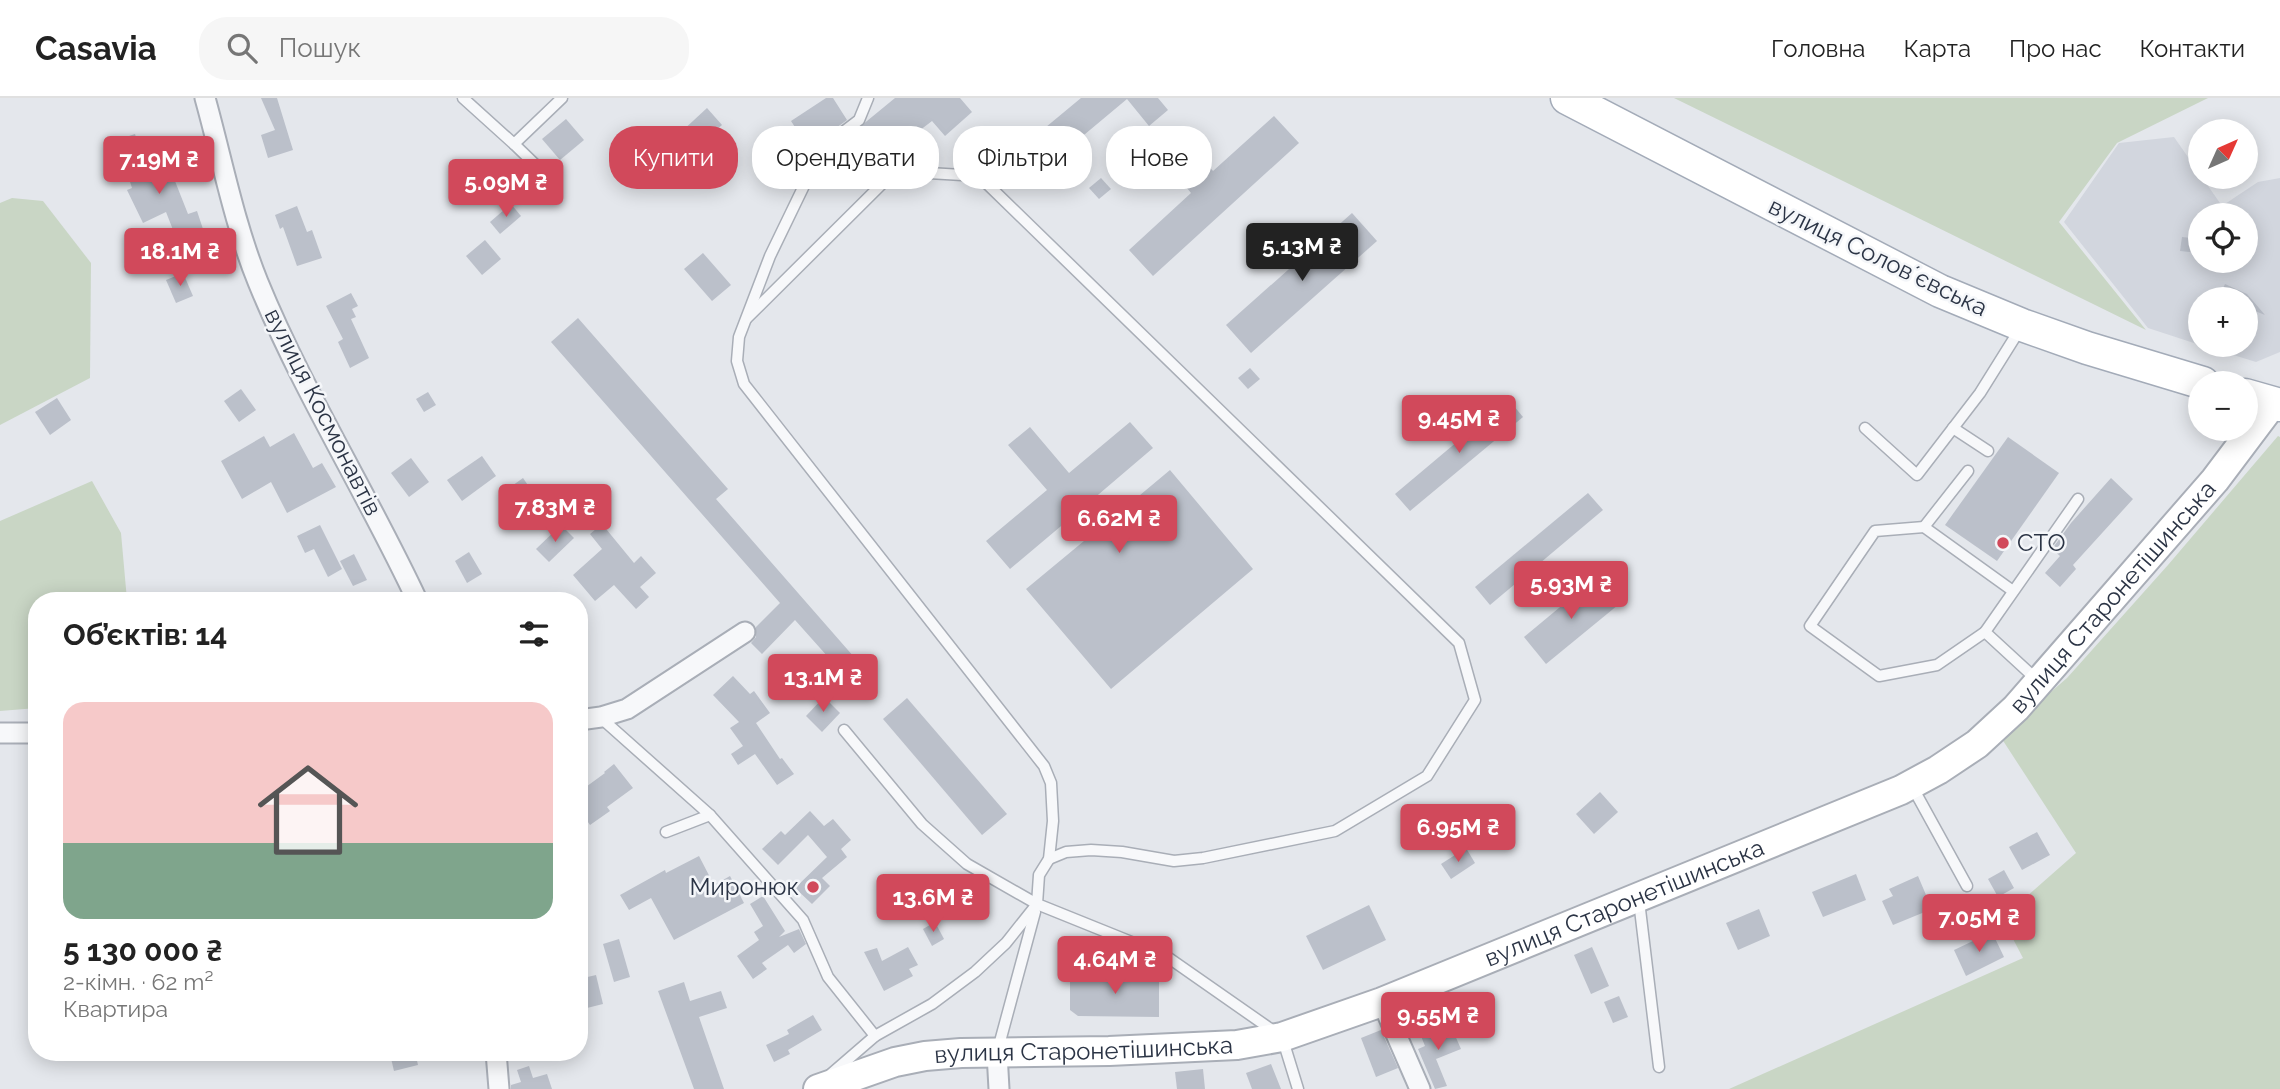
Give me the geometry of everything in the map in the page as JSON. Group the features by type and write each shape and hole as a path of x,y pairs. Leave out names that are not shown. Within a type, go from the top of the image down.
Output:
{"main road":[{"name":"вулиця Соловʼєвська","path":"1567,98 1940,291 2087,348 2188,378"},
{"name":"вулиця Старонетішинська","path":"816,1089 895,1062 961,1053 1237,1045 1282,1037 1382,1002 1911,784 1977,744 2016,708 2215,480 2270,400"}],"street":[{"name":"вулиця Космонавтів","path":"205,98 233,205 257,279 311,394 413,592"},
{"path":"588,719 627,709 746,632"},
{"path":"0,733 28,733"},
{"path":"1382,1002 1420,1089"},
{"path":"997,1053 999,1089"},
{"path":"497,1061 499,1089"}],"lane":[{"path":"463,98 545,174"},
{"path":"514,144 562,98"},
{"path":"869,98 859,120 834,139 814,165 770,256 739,337 737,361 739,373 750,394 1044,766 1051,783 1053,806 1049,859 1039,874 1037,904 997,1053"},
{"path":"747,318 895,171 979,176 1459,643 1475,700 1427,776 1335,831 1174,862 1122,852 1091,850 1066,852 1049,859"},
{"path":"1865,428 1917,475 1980,393 2022,325"},
{"path":"1953,428 1988,451"},
{"path":"1924,527 1968,471"},
{"path":"2013,591 1924,527 1875,531 1810,626 1879,676 1937,665 1985,632 2078,499"},
{"path":"1985,632 2039,682"},
{"path":"601,717 710,815 803,920 828,977 874,1036"},
{"path":"844,730 922,824 967,864 1037,904 1166,956 1282,1037 1298,1089"},
{"path":"1911,784 1967,886"},
{"path":"666,832 710,815"},
{"path":"1639,897 1659,1067"},
{"path":"816,1089 874,1036 932,1003 975,972 1006,943 1037,904"}],"shaded area":[{"path":"2174,137 2188,157 2188,189 2210,189 2220,203 2188,203 2188,273 2258,273 2258,203 2226,203 2248,189 2258,189 2258,182 2280,178 2280,352 2256,362 2240,357 2258,357 2258,287 2188,287 2188,341 2148,328 2064,222 2119,143"}],"green space":[{"path":"1674,98 2208,98 2117,143 2059,222 2146,330"},
{"path":"12,198 43,201 91,263 90,378 0,425 0,203"},
{"path":"2278,436 2280,1089 1729,1089 2023,958 2002,918 2076,853 2000,736 2067,678"},
{"path":"92,481 121,533 126,592 28,592 28,709 0,711 0,521"}],"building":[{"path":"261,98 277,98 293,150 268,158 261,135 275,130"},
{"path":"826,98 833,98 847,120 839,126 794,126 791,121"},
{"path":"895,98 960,98 972,112 953,126 945,136 932,121 925,126 861,126"},
{"path":"1081,98 1158,98 1168,110 1149,126 1127,99 1092,128 1092,126 1047,126"},
{"path":"707,108 722,125 721,126 688,126"},
{"path":"1274,116 1299,143 1153,276 1129,250 1191,193 1188,189 1212,189 1213,171"},
{"path":"566,119 584,140 560,160 542,139"},
{"path":"135,134 149,180 171,171 188,214 197,211 209,247 192,252 185,231 175,235 166,212 143,223 127,190 132,188 117,140"},
{"path":"1101,178 1106,184 1106,189 1111,189 1099,199 1090,189"},
{"path":"511,204 521,216 500,234 490,222"},
{"path":"297,206 307,232 312,230 322,258 297,266 283,227 280,229 275,215"},
{"path":"1352,213 1377,241 1251,353 1226,325"},
{"path":"2182,237 2188,238 2188,252 2180,251"},
{"path":"485,240 501,259 482,275 466,256"},
{"path":"703,253 731,285 712,301 684,269"},
{"path":"183,273 193,296 176,303 166,280"},
{"path":"351,293 358,306 352,309 356,317 351,319 369,358 350,368 338,342 343,339 326,306"},
{"path":"578,318 728,489 716,499 868,673 853,685 795,620 762,654 751,643 756,637 756,627 780,603 551,342"},
{"path":"1250,368 1260,379 1248,389 1238,378"},
{"path":"241,389 256,410 239,422 224,401"},
{"path":"428,392 436,405 424,412 416,399"},
{"path":"57,398 71,420 50,435 35,412"},
{"path":"1508,399 1523,417 1410,511 1395,494"},
{"path":"1130,422 1153,448 1092,500 1109,521 1170,470 1253,569 1111,689 1026,589 1090,536 1073,516 1010,569 986,541 1047,490 1008,445 1030,427 1069,473"},
{"path":"294,433 313,468 322,463 336,487 287,513 271,482 242,499 221,461 264,436 270,447"},
{"path":"2008,437 2059,473 1997,561 1945,525"},
{"path":"482,456 496,476 462,501 447,480"},
{"path":"411,458 429,482 409,497 391,473"},
{"path":"523,478 538,500 514,517 499,495"},
{"path":"2111,478 2133,499 2073,565 2076,569 2060,587 2045,573 2060,556 2052,549"},
{"path":"1588,493 1603,510 1490,605 1475,587"},
{"path":"602,524 634,563 641,556 656,573 640,587 649,597 636,609 614,585 595,601 573,575 602,549 590,534"},
{"path":"320,525 342,569 328,577 314,549 305,553 297,536"},
{"path":"561,525 574,538 549,562 536,549"},
{"path":"469,552 482,574 467,583 455,561"},
{"path":"354,554 367,580 353,586 340,561"},
{"path":"1595,578 1618,605 1546,664 1524,637"},
{"path":"733,676 750,694 754,691 770,713 756,723 780,759 782,758 794,774 777,785 755,754 738,765 731,754 743,746 730,728 739,722 713,695"},
{"path":"824,697 840,713 822,732 806,716"},
{"path":"907,698 1007,814 982,835 883,719"},
{"path":"614,764 633,788 607,807 610,811 590,825 588,785"},
{"path":"1600,792 1618,812 1594,834 1576,814"},
{"path":"810,811 824,826 833,819 851,840 841,849 847,857 822,878 830,886 812,904 795,888 827,857 808,835 778,865 762,849 781,831 785,835"},
{"path":"2037,832 2050,855 2022,870 2009,847"},
{"path":"1466,848 1475,863 1451,879 1441,864"},
{"path":"699,856 714,885 730,876 744,903 674,940 651,898 629,910 620,895 665,870 666,873"},
{"path":"2004,870 2014,888 1998,897 1988,879"},
{"path":"1856,874 1866,900 1823,917 1812,892"},
{"path":"1918,876 1932,909 1893,925 1882,901 1893,896 1889,889"},
{"path":"763,896 785,931 779,937 799,929 806,944 794,953 788,945 762,963 767,969 753,979 737,956 759,940 754,932 763,926 750,904"},
{"path":"1369,905 1386,940 1323,970 1306,936"},
{"path":"1759,909 1770,936 1738,950 1726,923"},
{"path":"935,922 944,939 932,946 923,929"},
{"path":"1992,932 2004,957 1966,976 1954,950"},
{"path":"619,939 630,977 614,982 603,944"},
{"path":"908,947 918,965 909,969 913,976 884,991 864,952 877,948 882,961"},
{"path":"1592,947 1609,986 1591,994 1574,955"},
{"path":"596,975 603,1004 588,1008 588,977"},
{"path":"1070,976 1159,977 1159,1017 1078,1016 1070,1010"},
{"path":"684,982 690,1001 721,991 727,1008 699,1017 724,1089 694,1089 658,991"},
{"path":"1619,996 1628,1017 1613,1023 1604,1002"},
{"path":"813,1015 822,1030 788,1050 790,1054 774,1062 766,1045 789,1034 787,1030"},
{"path":"1450,1024 1461,1049 1436,1059 1447,1086 1435,1089 1418,1049 1425,1046 1421,1036"},
{"path":"1381,1030 1398,1068 1376,1077 1361,1038"},
{"path":"392,1061 417,1061 418,1065 394,1071"},
{"path":"1271,1064 1281,1089 1252,1089 1246,1073"},
{"path":"529,1066 533,1078 547,1074 552,1089 511,1089 511,1085 521,1082 517,1070"},
{"path":"1203,1069 1205,1089 1177,1089 1175,1072"}],"place":[{"name":"СТО","path":"2003,543"},
{"name":"Миронюк","path":"813,887"}]}
